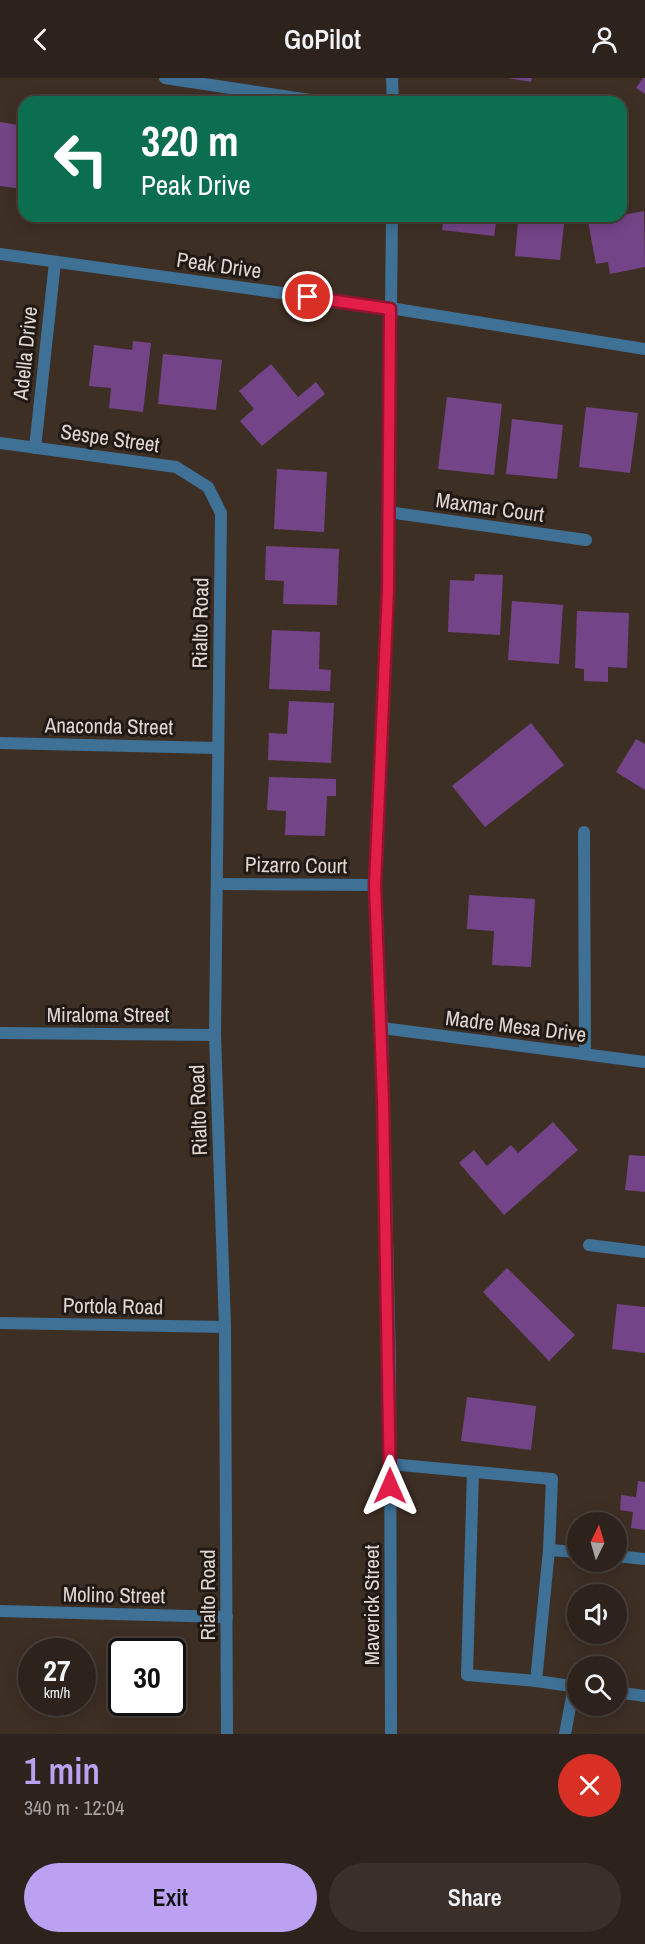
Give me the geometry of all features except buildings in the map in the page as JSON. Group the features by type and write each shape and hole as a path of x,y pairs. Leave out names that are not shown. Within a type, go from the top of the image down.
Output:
{"street":[{"path":"165,78 284,96"},
{"path":"392,78 393,96"},
{"name":"Maverick Street","path":"392,222 388,590 375,885 382,1028 395,1734"},
{"name":"Peak Drive","path":"0,254 390,309 645,349"},
{"name":"Adella Drive","path":"35,448 55,262"},
{"name":"Sespe Street","path":"0,443 176,467 208,488"},
{"name":"Rialto Road","path":"208,488 221,513 215,1035 225,1328 227,1734"},
{"name":"Maxmar Court","path":"388,512 586,540"},
{"name":"Anaconda Street","path":"0,743 217,748"},
{"path":"584,832 585,1054"},
{"name":"Pizarro Court","path":"217,884 375,885"},
{"name":"Madre Mesa Drive","path":"382,1028 645,1062"},
{"name":"Miraloma Street","path":"0,1033 215,1035"},
{"path":"589,1245 645,1252"},
{"name":"Portola Road","path":"0,1323 225,1328"},
{"path":"390,1464 552,1479 549,1550 536,1681"},
{"path":"473,1472 467,1675 567,1686"},
{"path":"549,1550 567,1551"},
{"path":"627,1557 645,1559"},
{"name":"Molino Street","path":"0,1611 226,1617"},
{"path":"627,1694 645,1696"},
{"path":"565,1734 569,1716"}],"route":[{"path":"308,297 390,309 388,590 375,885 382,1028 390,1362 390,1486"}]}
